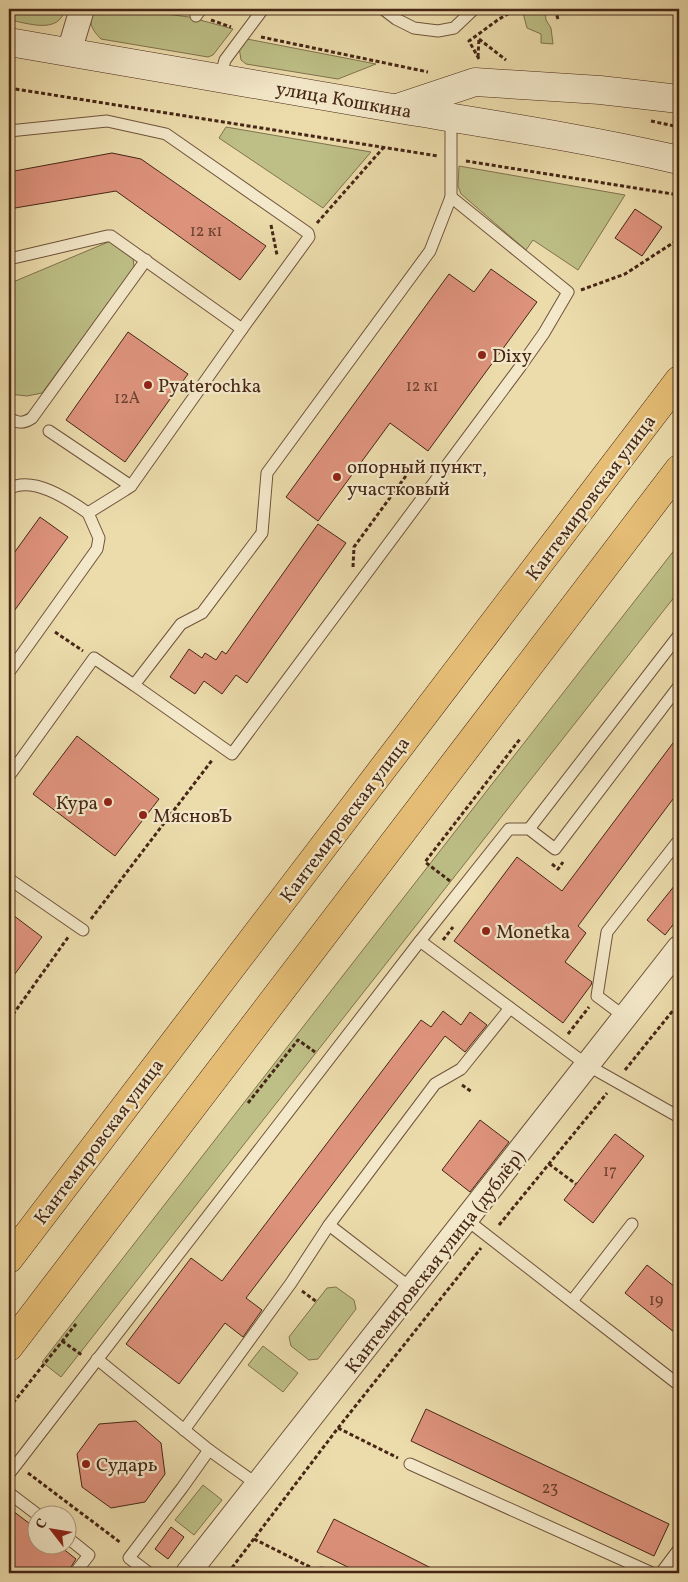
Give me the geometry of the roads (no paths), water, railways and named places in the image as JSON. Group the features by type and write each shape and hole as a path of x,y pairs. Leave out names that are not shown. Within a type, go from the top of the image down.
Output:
{"main road":[{"name":"улица Кошкина","path":"9,42 619,146 679,160"},
{"path":"394,109 475,82 600,90 679,100"},
{"name":"Кантемировская улица","path":"9,1259 679,380"},
{"path":"9,1347 679,469"}],"street":[{"path":"69,52 82,9"},
{"name":"Кантемировская улица (дублёр)","path":"188,1573 679,948"}],"lane":[{"path":"220,78 225,60 263,9"},
{"path":"383,9 396,19 414,28 438,31 454,28 474,9"},
{"path":"134,685 181,624 202,613 262,533 267,473 430,251 451,197 451,117"},
{"path":"9,131 107,121 166,134 308,233 309,237 131,486 88,513"},
{"path":"9,776 94,658 232,754 520,367 544,333 568,292 451,197"},
{"path":"9,259 111,236 242,329"},
{"path":"9,418 20,423 32,418 146,260"},
{"path":"49,431 131,486"},
{"path":"9,489 20,484 31,484 68,500 88,513 99,538 97,549 9,672"},
{"path":"529,829 679,635"},
{"path":"9,1474 420,941 509,829 529,829 555,849 679,686"},
{"path":"626,1017 597,996 607,932 679,840"},
{"path":"9,879 80,928"},
{"path":"420,941 588,1065 679,1116"},
{"path":"184,1430 291,1283 329,1225 434,1084 461,1069 510,1008"},
{"path":"467,1220 679,1386"},
{"path":"572,1301 632,1224"},
{"path":"329,1225 412,1289"},
{"path":"95,1361 208,1450 258,1485"},
{"path":"149,1573 130,1558 208,1450"},
{"path":"410,1464 652,1573"},
{"path":"9,1493 28,1507"},
{"path":"75,1573 89,1554 78,1546"},
{"path":"661,1573 679,1549"}],"place":[{"name":"Dixy","path":"482,355"},
{"name":"Pyaterochka","path":"148,385"},
{"name":"опорный пункт, участковый","path":"337,477"},
{"name":"Кура","path":"108,802"},
{"name":"МясновЪ","path":"143,815"},
{"name":"Monetka","path":"486,931"},
{"name":"Сударь","path":"86,1464"}]}
